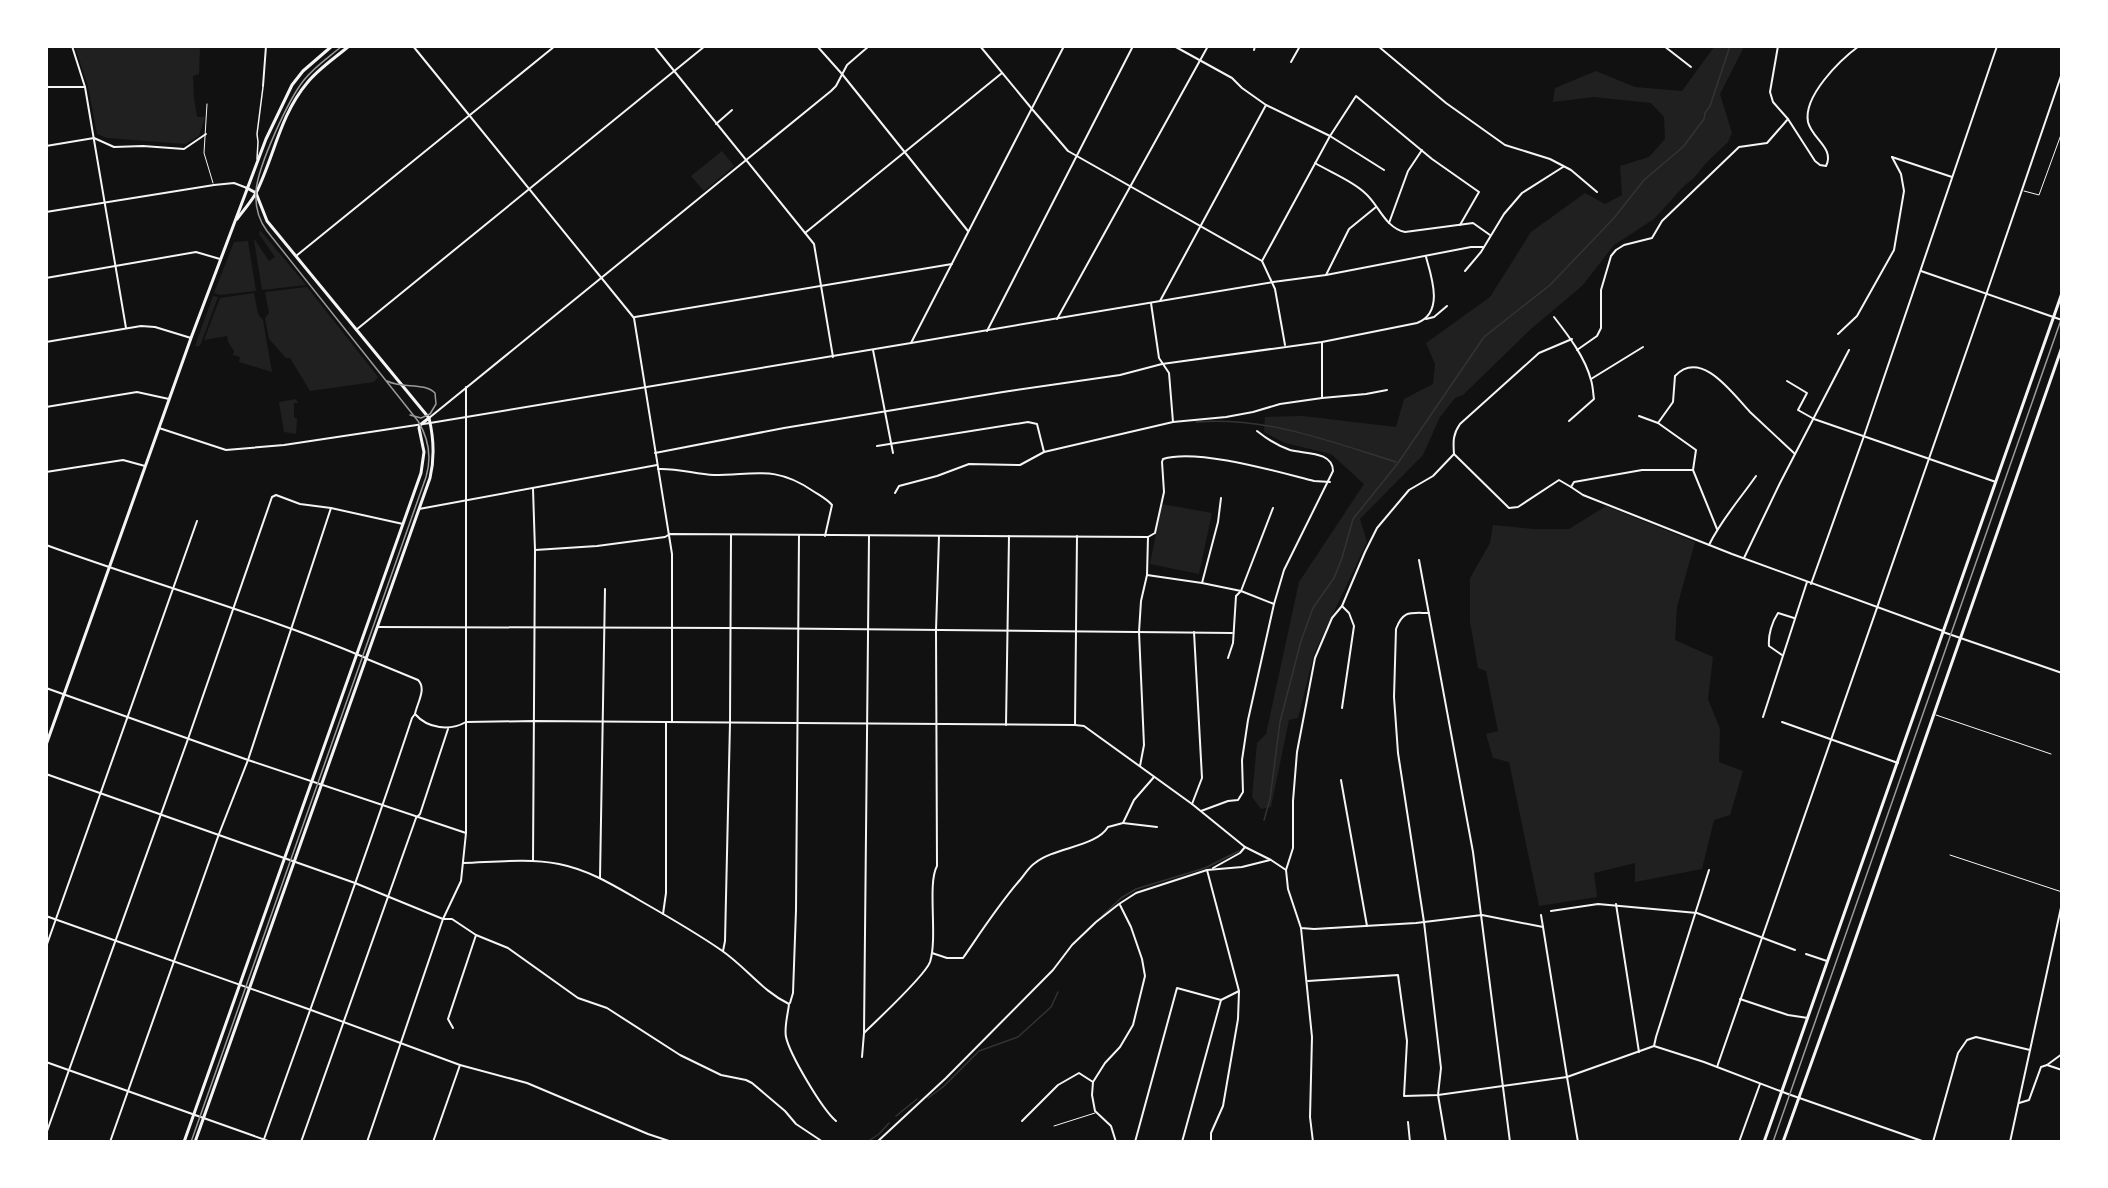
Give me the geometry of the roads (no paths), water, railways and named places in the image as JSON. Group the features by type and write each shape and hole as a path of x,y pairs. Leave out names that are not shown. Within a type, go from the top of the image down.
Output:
{"main road":[{"path":"46,745 191,338 256,164 283,100 292,85 311,63 332,46"},
{"path":"234,223 256,193 278,137 302,89 308,81 349,46"},
{"path":"195,1142 434,462 434,443 429,418 267,221 256,193 247,188"},
{"path":"1764,1142 2061,293"},
{"path":"1783,1142 2061,347"},
{"path":"184,1142 403,524 424,461 420,425 429,418"}],"street":[{"path":"72,46 85,87 126,328"},
{"path":"256,164 258,142 256,137 266,46"},
{"path":"413,46 634,318 672,554 672,722"},
{"path":"296,256 555,46"},
{"path":"654,46 814,243 833,357"},
{"path":"356,330 705,46"},
{"path":"817,46 968,231"},
{"path":"429,418 601,276 831,92 847,65 869,46"},
{"path":"980,46 1068,151 1262,261 1273,282 1285,346"},
{"path":"911,343 1064,46"},
{"path":"987,332 1133,46"},
{"path":"1174,46 1232,78 1266,105 1330,136 1384,170"},
{"path":"1057,319 1208,46"},
{"path":"1291,62 1300,46"},
{"path":"1378,46 1446,103 1505,145 1550,159 1571,170 1597,192"},
{"path":"1664,46 1691,67"},
{"path":"1778,46 1770,92 1773,102 1788,119 1815,161 1826,166 1829,159 1828,152 1810,127 1809,110 1815,95 1831,72 1859,46"},
{"path":"1762,717 1794,618 1864,436 1997,46"},
{"path":"805,233 1002,73"},
{"path":"1717,1067 1987,294 2061,73"},
{"path":"46,87 85,87"},
{"path":"1262,261 1330,136 1356,96 1422,150 1479,192 1460,225"},
{"path":"1160,301 1266,105"},
{"path":"716,124 732,110"},
{"path":"1577,350 1597,336 1601,327 1601,290 1611,256 1616,250 1624,245 1652,238 1662,221 1739,147 1767,143 1788,119"},
{"path":"46,146 94,138 114,147 143,146 184,149 206,134"},
{"path":"1389,222 1408,171 1422,150"},
{"path":"1838,334 1857,316 1894,250 1904,191 1901,174 1892,157 1952,177"},
{"path":"1315,163 1365,193 1398,231 1406,232 1473,223 1490,235"},
{"path":"1465,271 1503,214 1522,193 1563,167"},
{"path":"46,212 214,185 234,183 247,188"},
{"path":"1326,275 1348,229 1376,207"},
{"path":"159,428 226,450 284,445 420,425 987,332 1273,282 1326,275 1471,247 1483,247"},
{"path":"46,278 196,252 220,259"},
{"path":"1426,257 1434,300 1426,319"},
{"path":"634,318 952,264"},
{"path":"1921,271 2061,320"},
{"path":"1151,303 1159,358 1169,373 1173,422"},
{"path":"655,453 886,411 1120,375 1162,364 1322,342 1417,323 1434,317 1447,306"},
{"path":"1554,317 1572,339 1591,379 1594,399 1569,421"},
{"path":"46,342 141,326 155,327 191,338"},
{"path":"1572,339 1539,353 1460,424 1455,432 1454,454 1509,508 1518,507 1559,480 1584,495 1709,545 1876,609 2061,673"},
{"path":"1322,342 1322,398"},
{"path":"1591,379 1643,347"},
{"path":"873,350 894,453"},
{"path":"1744,558 1849,350"},
{"path":"1658,423 1673,402 1675,376 1684,369 1707,370 1716,376 1795,454"},
{"path":"1787,381 1807,393 1798,410 1814,419 1996,482"},
{"path":"367,1142 443,919 460,881 463,863 466,833 466,387"},
{"path":"895,493 899,486 937,476 969,464 1020,465 1044,452 1173,422 1253,412 1322,398 1387,390"},
{"path":"46,407 137,392 169,399"},
{"path":"1639,416 1658,423 1696,450 1693,470 1717,529"},
{"path":"877,446 1028,422 1037,424 1044,452"},
{"path":"1201,812 1228,801 1238,800 1243,792 1242,760 1248,720 1274,604 1284,570 1330,482 1333,468 1326,458 1283,447 1257,431"},
{"path":"1313,1142 1310,1117 1312,1037 1308,981 1301,928 1288,889 1286,870 1293,848 1293,801 1297,752 1315,658 1332,618 1342,606 1377,528 1409,490 1432,476 1454,454"},
{"path":"535,550 597,546 665,537 670,534 1148,537 1155,533 1164,492 1163,459 1170,457 1214,460 1314,481 1330,482"},
{"path":"46,472 123,460 145,466"},
{"path":"419,509 658,467 715,475 724,473 774,474 791,478 807,486 832,505 825,536"},
{"path":"1571,487 1574,482 1642,470 1693,470"},
{"path":"1709,545 1717,529 1756,476"},
{"path":"533,489 535,550 533,861"},
{"path":"46,1134 273,495 300,504 331,508 403,524"},
{"path":"1202,583 1218,522 1221,498"},
{"path":"110,1142 219,834 248,760 331,508"},
{"path":"1228,658 1233,643 1232,633 1237,609 1236,596 1241,591 1273,508"},
{"path":"46,947 197,521"},
{"path":"723,951 730,723 730,535"},
{"path":"799,535 796,910 793,993 789,1004 786,1032 792,1052 812,1090 836,1121"},
{"path":"862,1057 870,536"},
{"path":"864,1033 927,969 932,953 934,881 937,866 936,630 939,536"},
{"path":"1006,724 1009,536"},
{"path":"1075,724 1077,536"},
{"path":"1140,766 1144,745 1139,632 1141,602 1147,575 1148,537"},
{"path":"46,545 291,629 412,677 422,684 415,714 263,1140"},
{"path":"1419,560 1473,852 1510,1142"},
{"path":"1147,575 1241,591 1274,604"},
{"path":"600,878 605,590"},
{"path":"1342,606 1349,613 1354,626 1342,708"},
{"path":"1430,613 1409,613 1400,618 1396,629 1394,697 1398,753 1424,922 1440,1068 1438,1095 1446,1142"},
{"path":"1782,655 1769,646 1775,617 1778,613 1782,613 1794,618"},
{"path":"377,627 673,627 1232,633"},
{"path":"1192,804 1202,778 1194,632"},
{"path":"46,688 248,760 466,833"},
{"path":"415,714 424,722 448,729 466,722 534,721 1075,724 1084,726 1140,766 1245,847 1286,870"},
{"path":"663,914 666,893 666,722"},
{"path":"1782,722 1898,764"},
{"path":"301,1142 388,895 416,818 420,814 448,729"},
{"path":"46,774 285,857 388,895 443,919 452,919 476,936 508,948 578,998 607,1008 680,1056 721,1075 752,1083 785,1111 796,1124 823,1142"},
{"path":"1123,823 1134,800 1154,777"},
{"path":"1341,780 1367,926"},
{"path":"932,953 947,958 963,958 1009,892 1034,864 1048,854 1095,839 1105,833 1108,827 1123,823 1157,827"},
{"path":"877,1142 946,1078 1053,970 1072,945 1096,922 1136,894 1209,870 1239,853 1245,847"},
{"path":"1209,870 1242,867 1271,860"},
{"path":"463,863 533,861 566,866 600,878 723,951 762,987 776,998 789,1004"},
{"path":"1209,870 1239,991 1238,1019 1225,1096 1211,1133 1211,1142"},
{"path":"1654,1046 1709,870"},
{"path":"2010,1142 2061,903"},
{"path":"1116,1142 1111,1126 1093,1106 1093,1083 1133,1025 1145,976 1131,927 1119,904"},
{"path":"1551,911 1598,904 1616,904 1696,913 1795,950"},
{"path":"1616,904 1639,1052"},
{"path":"1301,928 1424,922 1482,915 1543,927"},
{"path":"1541,915 1578,1142"},
{"path":"46,916 460,1065 519,1080 672,1142"},
{"path":"453,1028 448,1020 476,936"},
{"path":"1806,954 1827,961"},
{"path":"1308,981 1398,975 1407,1041 1404,1096 1438,1095 1568,1077 1654,1046 1925,1142"},
{"path":"1135,1142 1177,988 1221,1000 1239,991"},
{"path":"1740,999 1796,1017 1808,1018"},
{"path":"1182,1142 1221,1000"},
{"path":"1933,1142 1958,1053 1967,1040 1977,1037 2030,1050"},
{"path":"2019,1103 2029,1100 2041,1067 2061,1054"},
{"path":"46,1062 272,1142"},
{"path":"433,1142 460,1065"},
{"path":"2047,1065 2061,1070"},
{"path":"1022,1121 1058,1085 1079,1073 1093,1083"},
{"path":"1739,1142 1760,1084"},
{"path":"1408,1122 1410,1142"}],"lane":[{"path":"207,104 204,153 214,185"},
{"path":"2022,190 2039,195 2061,132"},
{"path":"1934,714 2050,754"},
{"path":"1950,855 2061,892"},
{"path":"1054,1126 1096,1112"}],"waterway":[{"path":"1264,820 1270,799 1280,722 1301,641 1313,608 1334,578 1353,519 1398,463 1484,337 1550,285 1614,218 1644,180 1683,147 1704,119 1730,46"},
{"path":"1196,422 1222,421 1273,427 1323,439 1396,462"},
{"path":"1102,916 1121,898 1136,889 1205,868 1239,851"},
{"path":"928,1098 943,1087 979,1051 1018,1037 1051,1007 1058,992"},
{"path":"896,1116 917,1099"},
{"path":"867,1142 889,1123"}],"tram line":[{"path":"191,1142 428,470 428,448 418,421 267,231 259,217 256,191 258,180 290,102 308,75 342,46"},
{"path":"1773,1142 2062,317"},
{"path":"387,381 425,388 435,393 436,404 430,414 421,418 410,415"}]}
